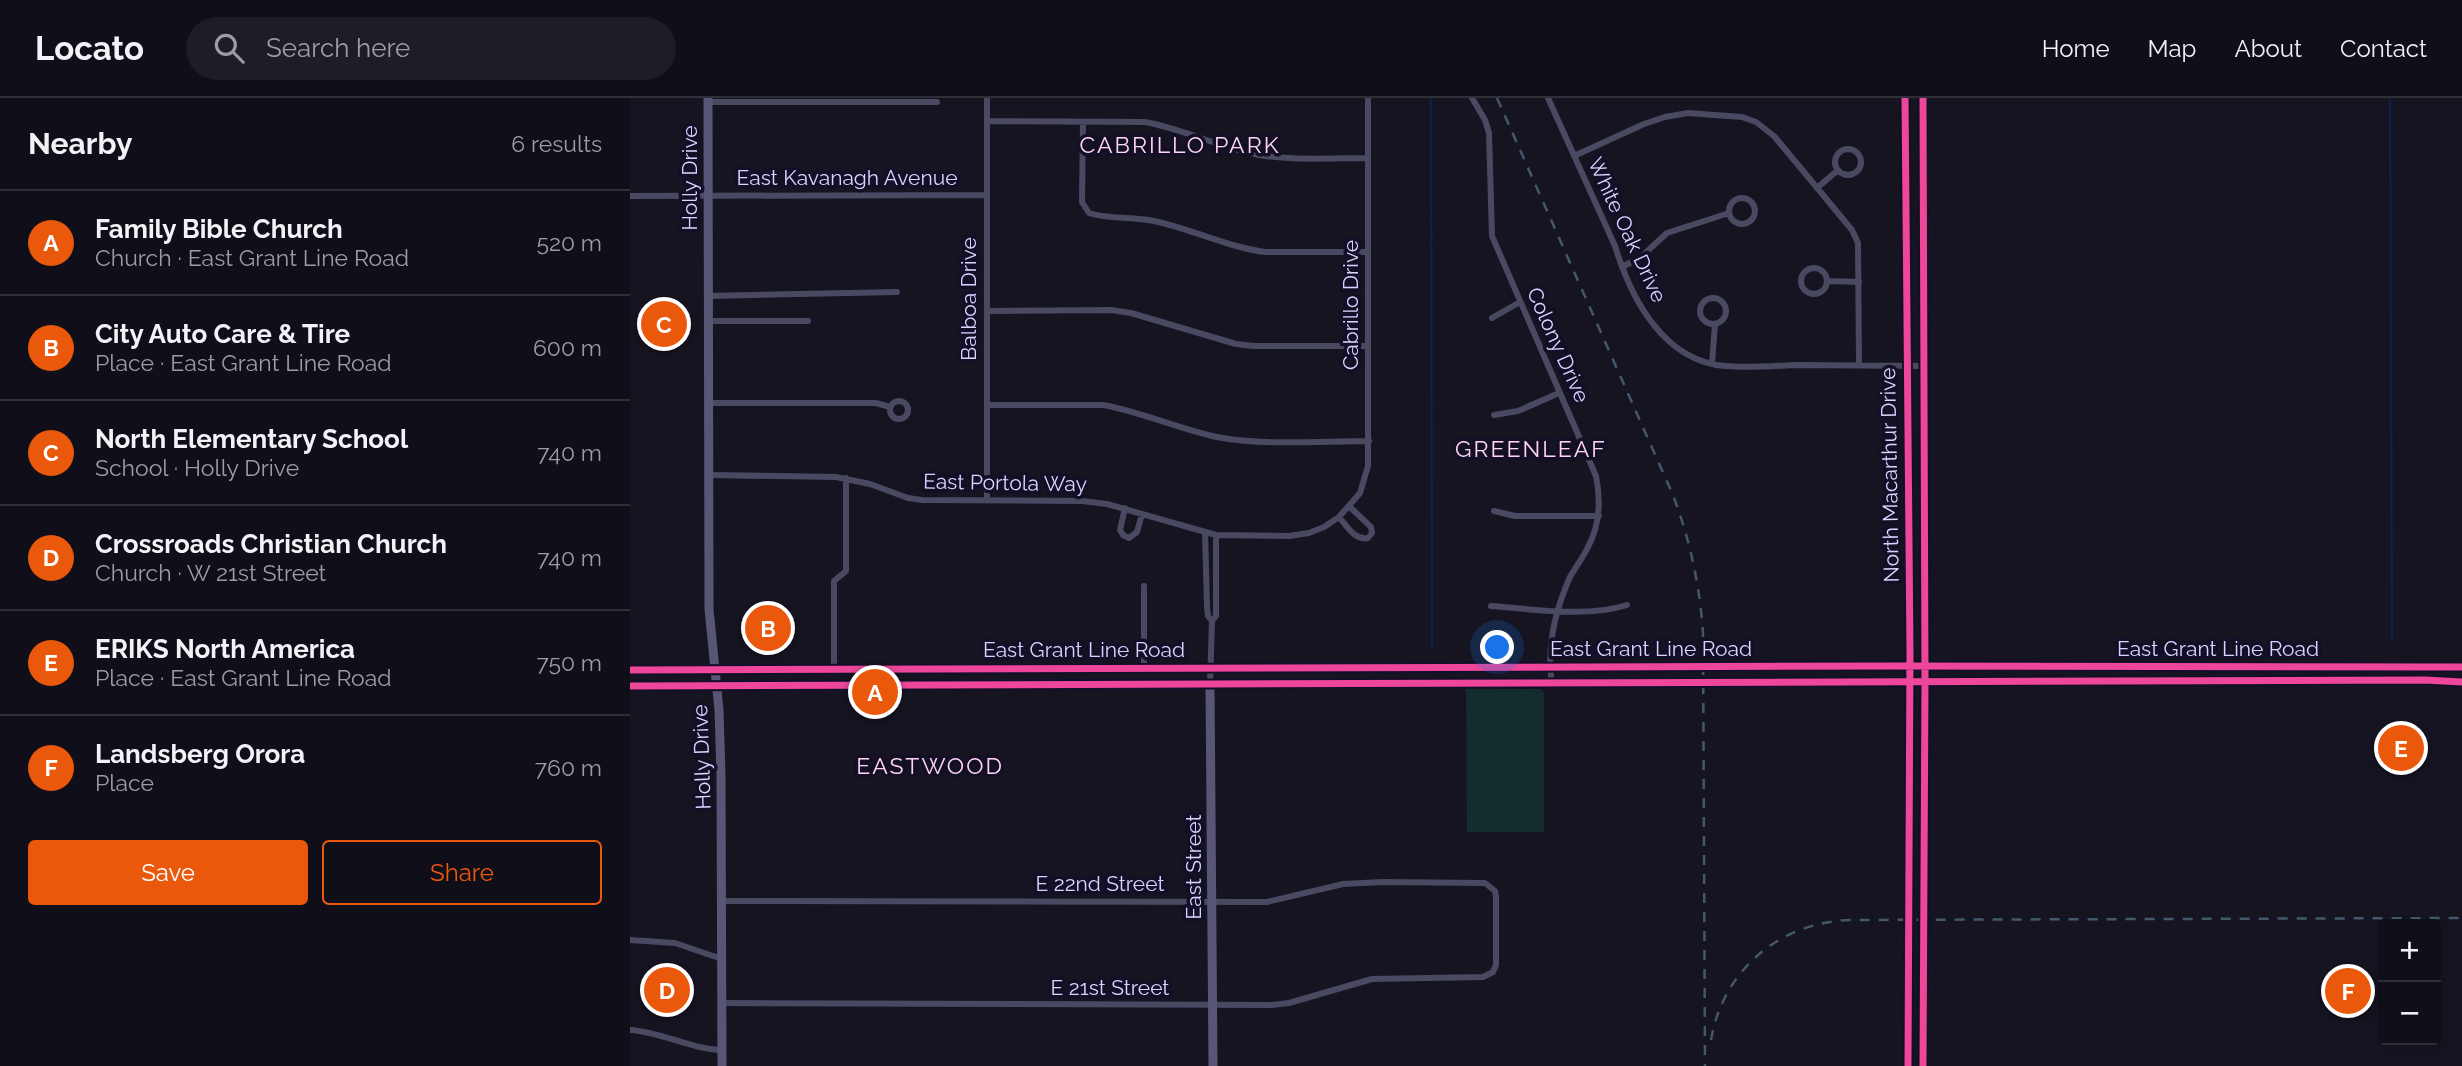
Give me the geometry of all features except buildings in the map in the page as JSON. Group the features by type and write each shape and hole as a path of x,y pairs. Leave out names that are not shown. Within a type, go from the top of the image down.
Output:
{"main road":[{"name":"North Macarthur Drive","path":"1905,98 1910,666 1908,1066"},
{"name":"North Macarthur Drive","path":"1923,98 1923,1066"},
{"name":"Holly Drive","path":"708,100 710,635 721,776 722,1066"},
{"name":"East Grant Line Road","path":"630,670 1144,667 2462,667"},
{"name":"East Grant Line Road","path":"630,686 2462,682"},
{"name":"East Street","path":"1210,685 1213,1066"}],"street":[{"name":"Balboa Drive","path":"987,98 987,500"},
{"name":"Cabrillo Drive","path":"1339,517 1360,493 1366,479 1369,440 1368,98"},
{"name":"Colony Drive","path":"1472,98 1489,133 1492,236 1596,476 1599,491 1599,516 1593,537 1571,577 1551,631 1549,667 1552,682"},
{"name":"White Oak Drive","path":"1548,98 1643,310 1655,327 1688,355 1724,366 1924,366"},
{"name":"Holly Drive","path":"708,100 937,102"},
{"path":"1574,156 1644,124 1688,113 1728,115 1756,122 1767,130 1852,230 1858,243 1859,365"},
{"path":"987,121 1145,122 1257,154 1280,157 1368,158"},
{"path":"1083,122 1082,202 1089,214 1157,221 1248,250 1368,252"},
{"path":"1844,149 1858,154 1860,164 1857,170 1844,174 1838,170 1835,160 1838,153 1844,149"},
{"path":"1817,188 1838,170"},
{"name":"East Kavanagh Avenue","path":"630,196 987,195"},
{"path":"1622,267 1641,257 1667,233 1729,213 1734,201 1748,199 1754,207 1754,215 1750,221 1743,224 1736,222 1729,213"},
{"path":"1811,268 1819,269 1825,274 1827,281 1822,291 1815,294 1808,293 1801,281 1805,272 1811,268"},
{"path":"1827,281 1859,282"},
{"path":"708,296 897,292"},
{"path":"1711,298 1721,300 1725,306 1726,314 1715,324 1705,321 1700,315 1700,307 1711,298"},
{"path":"1492,318 1520,302"},
{"path":"987,311 1111,310 1131,313 1236,344 1368,346"},
{"path":"708,321 808,321"},
{"path":"1712,364 1715,324"},
{"path":"1493,415 1518,411 1559,393"},
{"path":"708,402 876,402 890,407"},
{"path":"987,405 1103,405 1122,408 1216,436 1241,440 1369,440"},
{"name":"East Portola Way","path":"708,475 846,478 908,498 1082,501 1125,508 1216,535 1289,536 1309,533 1339,517"},
{"path":"834,669 834,581 846,571 846,478"},
{"path":"1339,517 1357,537 1362,540 1368,538 1372,533 1371,527 1350,507"},
{"path":"1125,508 1120,530 1129,538 1137,532 1142,514"},
{"path":"1494,511 1515,516 1599,516"},
{"path":"1205,533 1207,607 1212,621 1216,616 1216,535"},
{"path":"1144,586 1144,667"},
{"path":"1491,606 1558,611 1611,611 1627,605"},
{"name":"East Street","path":"1210,685 1212,621"},
{"name":"E 22nd Street","path":"721,901 1267,902 1356,883 1476,883 1490,886 1495,891 1496,965 1493,972"},
{"path":"630,940 675,943 722,959"},
{"name":"E 21st Street","path":"722,1003 1213,1006 1289,1003 1372,979 1483,977 1493,972"},
{"path":"630,1030 664,1035 704,1050 722,1050"}],"green space":[{"path":"1466,689 1541,689 1544,693 1544,832 1467,832"}],"waterway":[{"path":"1431,98 1432,650"},
{"path":"2390,98 2392,641"}],"railway":[{"path":"1497,98 1673,495 1693,563 1703,634 1705,1066"},
{"path":"1711,1040 1728,992 1741,972 1758,955 1778,941 1823,923 1849,920 2462,918"}],"cycle path":[{"path":"1905,98 1910,652 1908,1066"},
{"path":"1923,98 1923,1066"},
{"path":"630,670 2462,667"},
{"path":"630,686 2462,682"}],"place":[{"name":"North Elementary School","path":"664,324"},
{"name":"City Auto Care & Tire","path":"768,628"},
{"name":"Family Bible Church","path":"875,692"},
{"name":"ERIKS North America","path":"2401,748"},
{"name":"Crossroads Christian Church","path":"667,990"},
{"name":"Landsberg Orora","path":"2348,991"}],"district":[{"name":"CABRILLO PARK","path":"1180,145"},
{"name":"GREENLEAF","path":"1531,449"},
{"name":"EASTWOOD","path":"930,766"}]}
